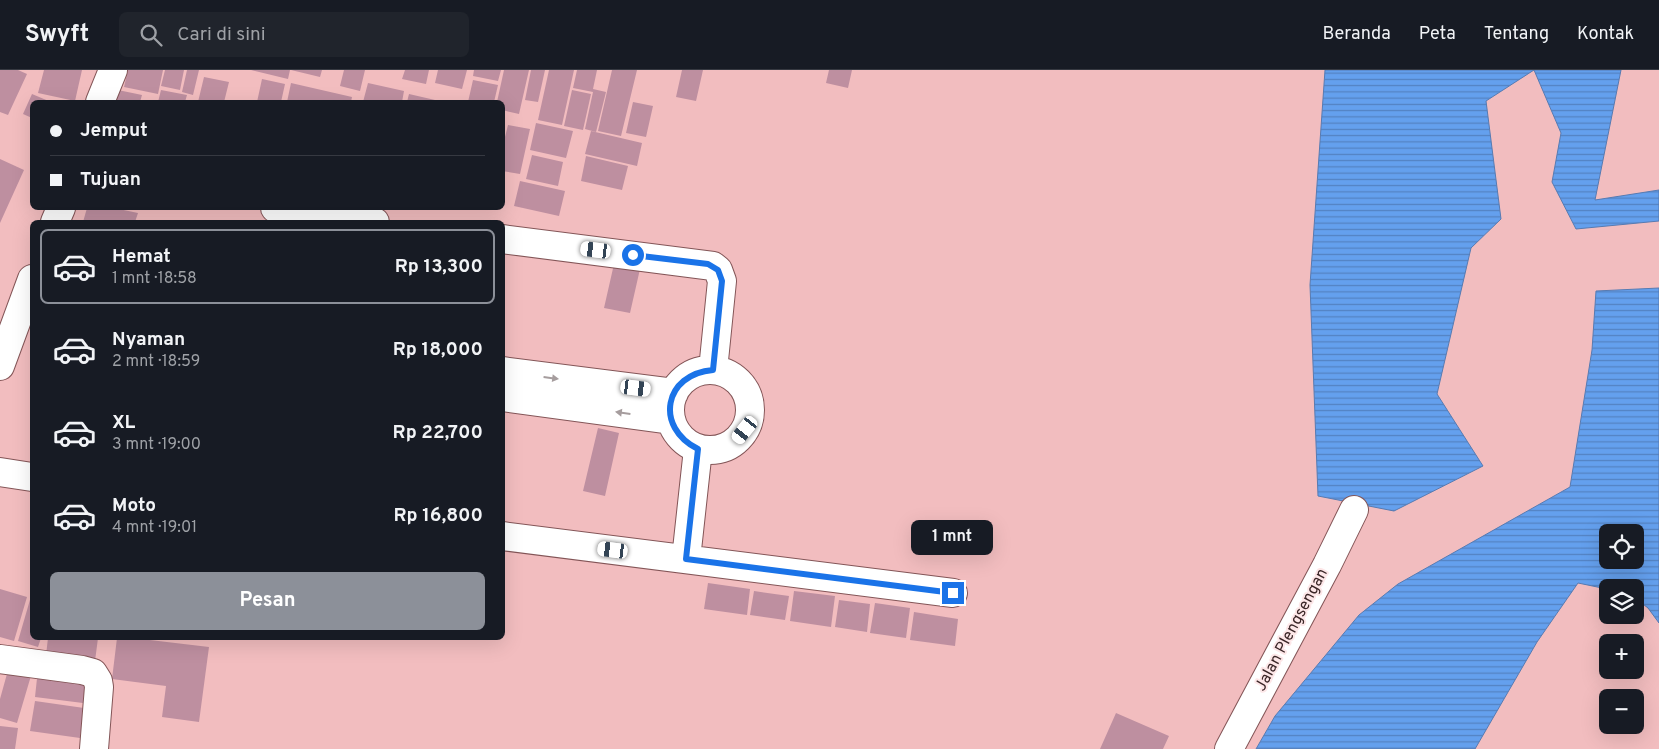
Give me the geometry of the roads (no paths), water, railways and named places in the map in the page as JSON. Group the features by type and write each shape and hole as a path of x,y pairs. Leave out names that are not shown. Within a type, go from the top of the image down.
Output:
{"street":[{"path":"101,100 113,70"},
{"path":"289,210 361,220"},
{"path":"505,239 713,266 718,270 722,281 713,370"},
{"path":"0,366 25,320 30,291"},
{"path":"713,370 726,373 746,391 750,404 750,418 745,430 736,441 725,448 712,450 698,449 681,438 672,407 680,383 689,376 701,371 713,370"},
{"path":"505,372 672,407"},
{"path":"505,397 672,407"},
{"path":"686,559 698,449"},
{"path":"0,472 30,477"},
{"name":"Jalan Plengsengan","path":"1229,749 1327,566 1354,510"},
{"path":"505,536 953,593"},
{"path":"0,660 93,673 99,687 94,749"}],"water":[{"path":"1325,70 1534,70 1486,101 1501,219 1471,248 1437,394 1483,466 1394,511 1318,496 1310,285"},
{"path":"1534,70 1621,70 1595,200 1659,190 1659,221 1576,229 1552,182 1561,133"},
{"path":"1659,288 1659,623 1644,605 1644,579 1599,579 1599,587 1578,583 1537,642 1475,749 1256,749 1275,716 1359,615 1398,584 1570,487 1592,350 1596,291"}]}
